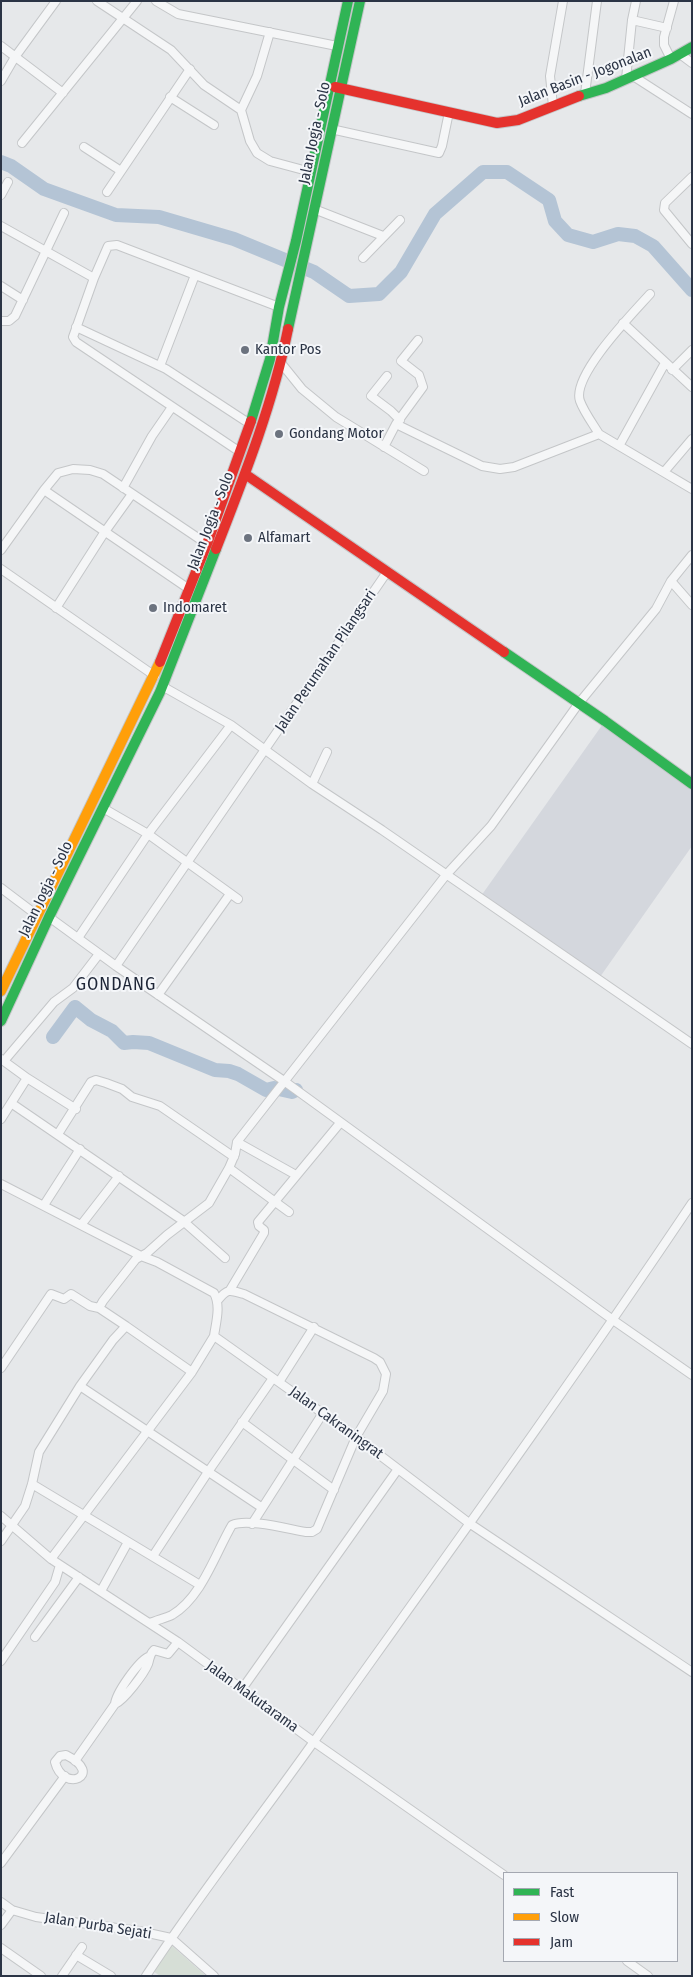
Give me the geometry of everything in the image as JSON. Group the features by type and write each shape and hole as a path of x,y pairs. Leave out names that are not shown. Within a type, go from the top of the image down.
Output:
{"main road":[{"name":"Jalan Jogja - Solo","path":"1,1021 49,917 162,686 245,474 281,363 292,279 301,242 311,172 348,1"},
{"name":"Jalan Jogja - Solo","path":"301,242 314,210 360,1"},
{"name":"Jalan Basin - Jogonalan","path":"329,86 497,123 518,120 585,94 606,88 631,78 692,47"},
{"name":"Jalan Jogja - Solo","path":"1,991 155,676 207,544 250,424 270,359 279,307 292,279"},
{"path":"245,474 578,703 692,784"}],"street":[{"path":"1,81 15,57 56,1"},
{"path":"97,1 171,50 204,85 241,110 250,141 257,153 270,161 311,172"},
{"path":"22,143 137,1"},
{"path":"156,1 178,14 338,46"},
{"path":"553,106 550,76 563,1"},
{"path":"585,94 597,1"},
{"path":"636,1 632,20 631,78 692,114"},
{"path":"674,1 664,45 675,57 692,63"},
{"path":"632,20 667,28"},
{"path":"241,110 258,76 270,32"},
{"path":"1,46 62,93"},
{"path":"107,192 190,69"},
{"path":"170,97 214,125"},
{"path":"331,129 439,153 449,112"},
{"path":"84,147 121,171"},
{"path":"692,177 663,207 692,244"},
{"path":"1,194 8,182"},
{"path":"314,210 383,236"},
{"path":"1,321 9,321 15,316 64,213"},
{"path":"363,258 400,220"},
{"path":"1,226 94,278"},
{"path":"240,452 84,349 73,337 94,278 108,246 112,245 117,245 279,307"},
{"path":"160,366 195,275"},
{"path":"1,286 23,300"},
{"path":"650,294 624,323 588,369 579,386 579,400 599,434 692,489"},
{"path":"624,323 692,387"},
{"path":"76,327 160,366 250,424"},
{"path":"384,446 398,422 423,387 420,376 401,361 418,340"},
{"path":"672,370 692,350"},
{"path":"281,363 302,389 321,405 359,432 424,471"},
{"path":"619,446 665,363"},
{"path":"387,376 371,396 390,410 398,422 482,466 500,469 514,467 599,434"},
{"path":"123,488 152,436 172,408"},
{"path":"664,472 692,439"},
{"path":"1,550 44,490 58,474 73,469 90,470 103,474 207,544"},
{"path":"44,490 104,533 189,589"},
{"path":"56,608 104,533 132,494"},
{"path":"99,1308 133,1262 209,1203 229,1168 234,1157 237,1142 446,875 491,826 578,703 656,608 671,581 692,556"},
{"path":"1,569 155,676"},
{"name":"Jalan Perumahan Pilangsari","path":"116,966 387,572"},
{"path":"671,581 692,605"},
{"path":"162,686 231,725 264,751 692,1044"},
{"path":"78,938 148,834 231,725"},
{"path":"312,784 327,752"},
{"path":"103,808 148,834 238,899"},
{"path":"1,888 38,916"},
{"path":"158,995 230,894"},
{"path":"49,917 116,966 284,1081 613,1320 692,1375"},
{"path":"76,1109 2,1060 54,1002 73,988 99,954"},
{"path":"1,1119 28,1078"},
{"path":"58,1134 76,1109 91,1082 96,1080 106,1082 122,1089 132,1097 153,1103 165,1109 205,1139 234,1157"},
{"path":"11,1103 185,1222 225,1258"},
{"path":"51,1559 192,1372 214,1336 218,1300 230,1290 264,1233 258,1222 340,1123"},
{"path":"237,1142 296,1174"},
{"path":"44,1205 80,1149"},
{"path":"229,1168 289,1212"},
{"path":"81,1225 119,1176"},
{"path":"1,1184 141,1256 157,1262 198,1284 214,1294 218,1300"},
{"path":"146,1976 171,1938 314,1742 613,1320 692,1203"},
{"path":"150,1623 176,1611 200,1585 232,1526 236,1523 312,1532 317,1529 356,1437 383,1390 386,1374 380,1362 314,1327 244,1294 230,1290"},
{"path":"1,1368 52,1294 64,1298 71,1294 90,1306 99,1308 192,1372"},
{"path":"1,1541 25,1506 40,1452 80,1386 126,1326"},
{"path":"153,1556 242,1422 276,1380 314,1327"},
{"name":"Jalan Cakraningrat","path":"214,1336 356,1437 469,1523 692,1672"},
{"path":"80,1386 261,1507"},
{"path":"252,1524 261,1507 323,1413"},
{"path":"242,1422 334,1490"},
{"path":"242,1689 398,1469"},
{"path":"32,1484 200,1585"},
{"name":"Jalan Makutarama","path":"1,1516 51,1559 178,1642 314,1742 503,1874"},
{"path":"101,1591 128,1542"},
{"path":"1,1661 55,1582 60,1565"},
{"path":"35,1638 79,1577"},
{"path":"75,1761 115,1704 118,1692 135,1677 142,1660 148,1657 154,1650 168,1654 178,1642"},
{"path":"66,1755 83,1769 83,1774 80,1779 74,1780 65,1776 58,1770 55,1762 60,1756 66,1755"},
{"path":"1,1863 65,1776"},
{"name":"Jalan Purba Sejati","path":"1,1902 12,1910 36,1917 139,1930 171,1938 214,1976"},
{"path":"1,1925 12,1910"},
{"path":"62,1976 82,1947"},
{"path":"1,1948 41,1976"},
{"path":"76,1955 111,1976"},
{"path":"628,1962 648,1976"}],"shaded area":[{"path":"605,721 692,784 692,846 600,977 481,896"},
{"path":"171,1945 206,1976 160,1976 153,1971"}],"waterway":[{"path":"1,162 11,166 44,189 116,215 159,217 234,239 314,272 349,296 379,294 401,272 435,214 483,172 507,172 549,200 555,221 568,235 593,242 618,234 635,236 653,246 692,290"},
{"path":"53,1037 75,1007 91,1020 112,1031 124,1043 149,1043 215,1070 238,1074 266,1090 274,1088 292,1092 296,1090"}],"traffic: fast":[{"path":"251,421 270,359 279,307 296,241 348,1"},
{"path":"288,329 360,1"},
{"path":"579,96 606,88 671,59 692,47"},
{"path":"1,1021 49,917 160,692 216,549"},
{"path":"504,652 605,721 692,784"}],"traffic: slow":[{"path":"1,991 160,662"}],"traffic: jam":[{"path":"335,87 497,123 518,120 579,96"},
{"path":"216,549 266,413 288,329"},
{"path":"160,662 207,544 251,421"},
{"path":"245,474 504,652"}],"place":[{"name":"Kantor Pos","path":"245,350"},
{"name":"Gondang Motor","path":"279,434"},
{"name":"Alfamart","path":"248,538"},
{"name":"Indomaret","path":"153,608"}],"district":[{"name":"GONDANG","path":"116,985"}]}
